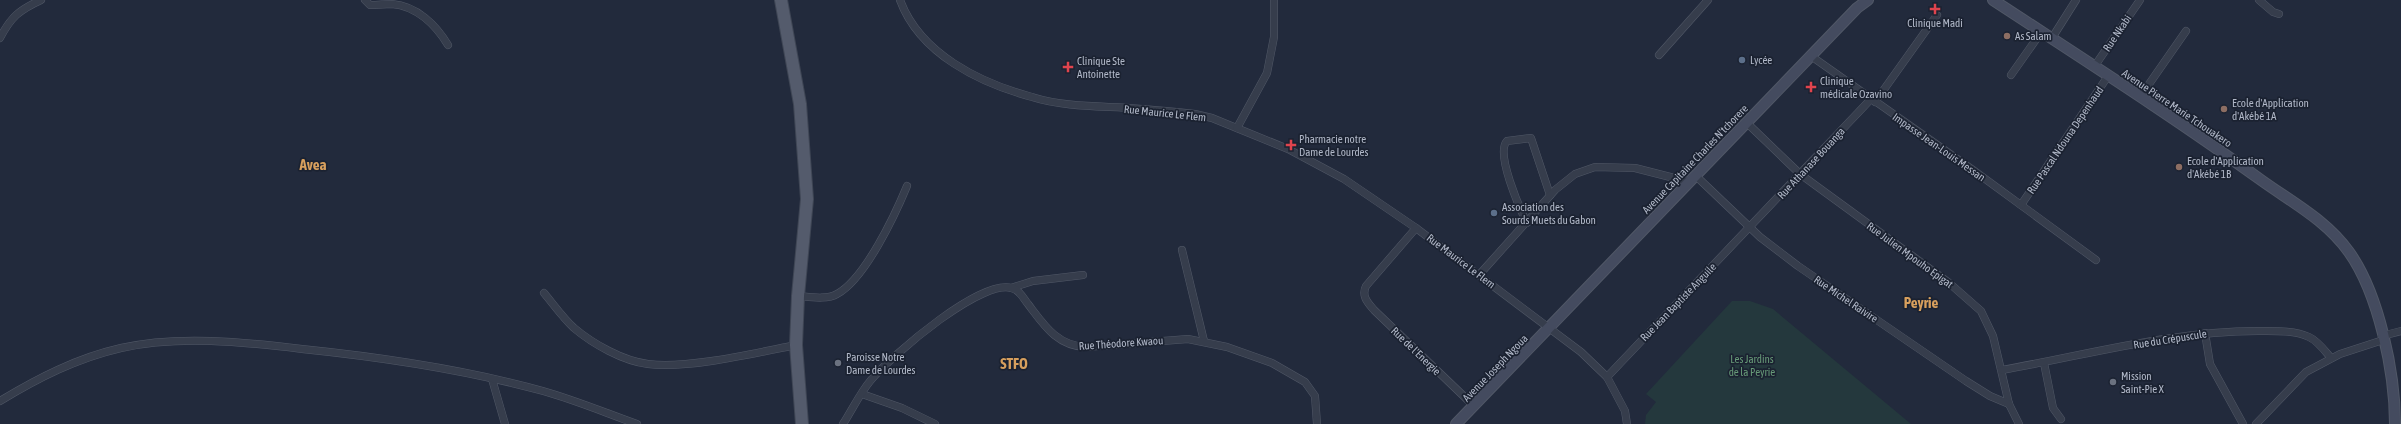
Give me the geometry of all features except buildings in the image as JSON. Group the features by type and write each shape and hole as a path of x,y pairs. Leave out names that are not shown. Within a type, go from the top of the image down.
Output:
{"main road":[{"path":"781,0 800,104 807,199 798,296 796,345 801,424"},
{"name":"Avenue Capitaine Charles N'tchorere","path":"1551,328 1860,4 1868,0"},
{"name":"Avenue Pierre Marie Tchouakero","path":"1993,0 2140,97 2328,226 2359,267 2372,296 2383,338 2394,395 2395,424"},
{"name":"Avenue Joseph Ngoua","path":"1456,424 1551,328"}],"street":[{"path":"0,38 9,22 20,10 41,0"},
{"path":"366,0 370,5 392,4 406,7 427,19 439,31 448,45"},
{"name":"Rue Maurice Le Flem","path":"900,0 914,28 945,58 988,80 1032,98 1089,106 1195,114 1237,128 1288,149 1344,180 1416,228 1551,328 1607,377"},
{"path":"1237,128 1267,73 1274,37 1274,0"},
{"path":"1659,55 1708,0"},
{"path":"2052,38 2076,0"},
{"name":"Rue Nkabi","path":"2094,67 2140,0"},
{"path":"2259,0 2273,12 2279,14"},
{"name":"Rue Athanase Bouanga","path":"1750,227 1873,100 1938,15"},
{"path":"2011,75 2042,31"},
{"path":"2140,97 2186,31"},
{"name":"Impasse Jean-Louis Messan","path":"1810,56 2021,205 2096,260"},
{"name":"Rue Pascal Ndouna Depenhaud","path":"2021,205 2108,76"},
{"name":"Rue Julien Mpouho Epigat","path":"1747,122 1800,174 1971,301 1988,324 2002,370 2009,404 2018,424"},
{"path":"1527,223 1511,186 1503,148 1507,141 1531,138 1550,195"},
{"path":"1479,275 1527,223 1550,195 1575,174 1595,167 1635,168 1693,179"},
{"name":"Rue Michel Raivire","path":"1693,179 1798,266 1990,396 2009,404"},
{"path":"798,296 830,296 837,294 851,282 870,258 907,186"},
{"name":"Rue Jean Baptiste Anguile","path":"1607,377 1750,227"},
{"name":"Rue de l'Energie","path":"1416,228 1366,286 1364,292 1365,298 1374,310 1474,406"},
{"path":"1182,250 1204,341"},
{"path":"843,424 878,372 939,320 983,294 998,288 1011,288 1033,281 1083,275"},
{"name":"Rue Théodore Kwaou","path":"1011,288 1020,294 1051,333 1059,340 1072,346 1086,347 1173,339 1204,341 1272,363 1305,382 1315,396 1317,424"},
{"path":"544,293 574,327 586,336 610,351 646,364 684,363 745,355 796,345"},
{"name":"Rue du Crépuscule","path":"2002,370 2044,363 2160,339 2205,332 2280,331 2298,334 2310,337 2331,358"},
{"path":"2256,424 2299,377 2331,358 2401,331"},
{"path":"2205,332 2210,364 2243,424"},
{"path":"0,401 29,384 77,360 122,348 152,344 225,341 345,352 492,379 543,392 637,424"},
{"path":"2044,363 2053,408 2061,419"},
{"path":"1607,377 1625,411 1627,424"},
{"path":"492,379 505,424"},
{"path":"862,394 902,408 935,424"}],"green space":[{"name":"Les Jardins de la Peyrie","path":"1732,301 1750,301 1773,309 1911,424 1645,424 1646,415 1656,402 1646,394"}],"place":[{"name":"Clinique Madi","path":"1935,9"},
{"name":"As Salam","path":"2007,36"},
{"name":"Lycée","path":"1742,60"},
{"name":"Clinique Ste Antoinette","path":"1068,67"},
{"name":"Clinique médicale Ozavino","path":"1811,87"},
{"name":"Ecole d'Application d'Akébé 1A","path":"2224,109"},
{"name":"Pharmacie notre Dame de Lourdes","path":"1291,145"},
{"name":"Ecole d'Application d'Akébé 1B","path":"2179,167"},
{"name":"Association des Sourds Muets du Gabon","path":"1494,213"},
{"name":"Paroisse Notre Dame de Lourdes","path":"838,363"},
{"name":"Mission Saint-Pie X","path":"2113,382"}],"district":[{"name":"Avea","path":"313,165"},
{"name":"Peyrie","path":"1921,303"},
{"name":"STFO","path":"1014,364"}]}
